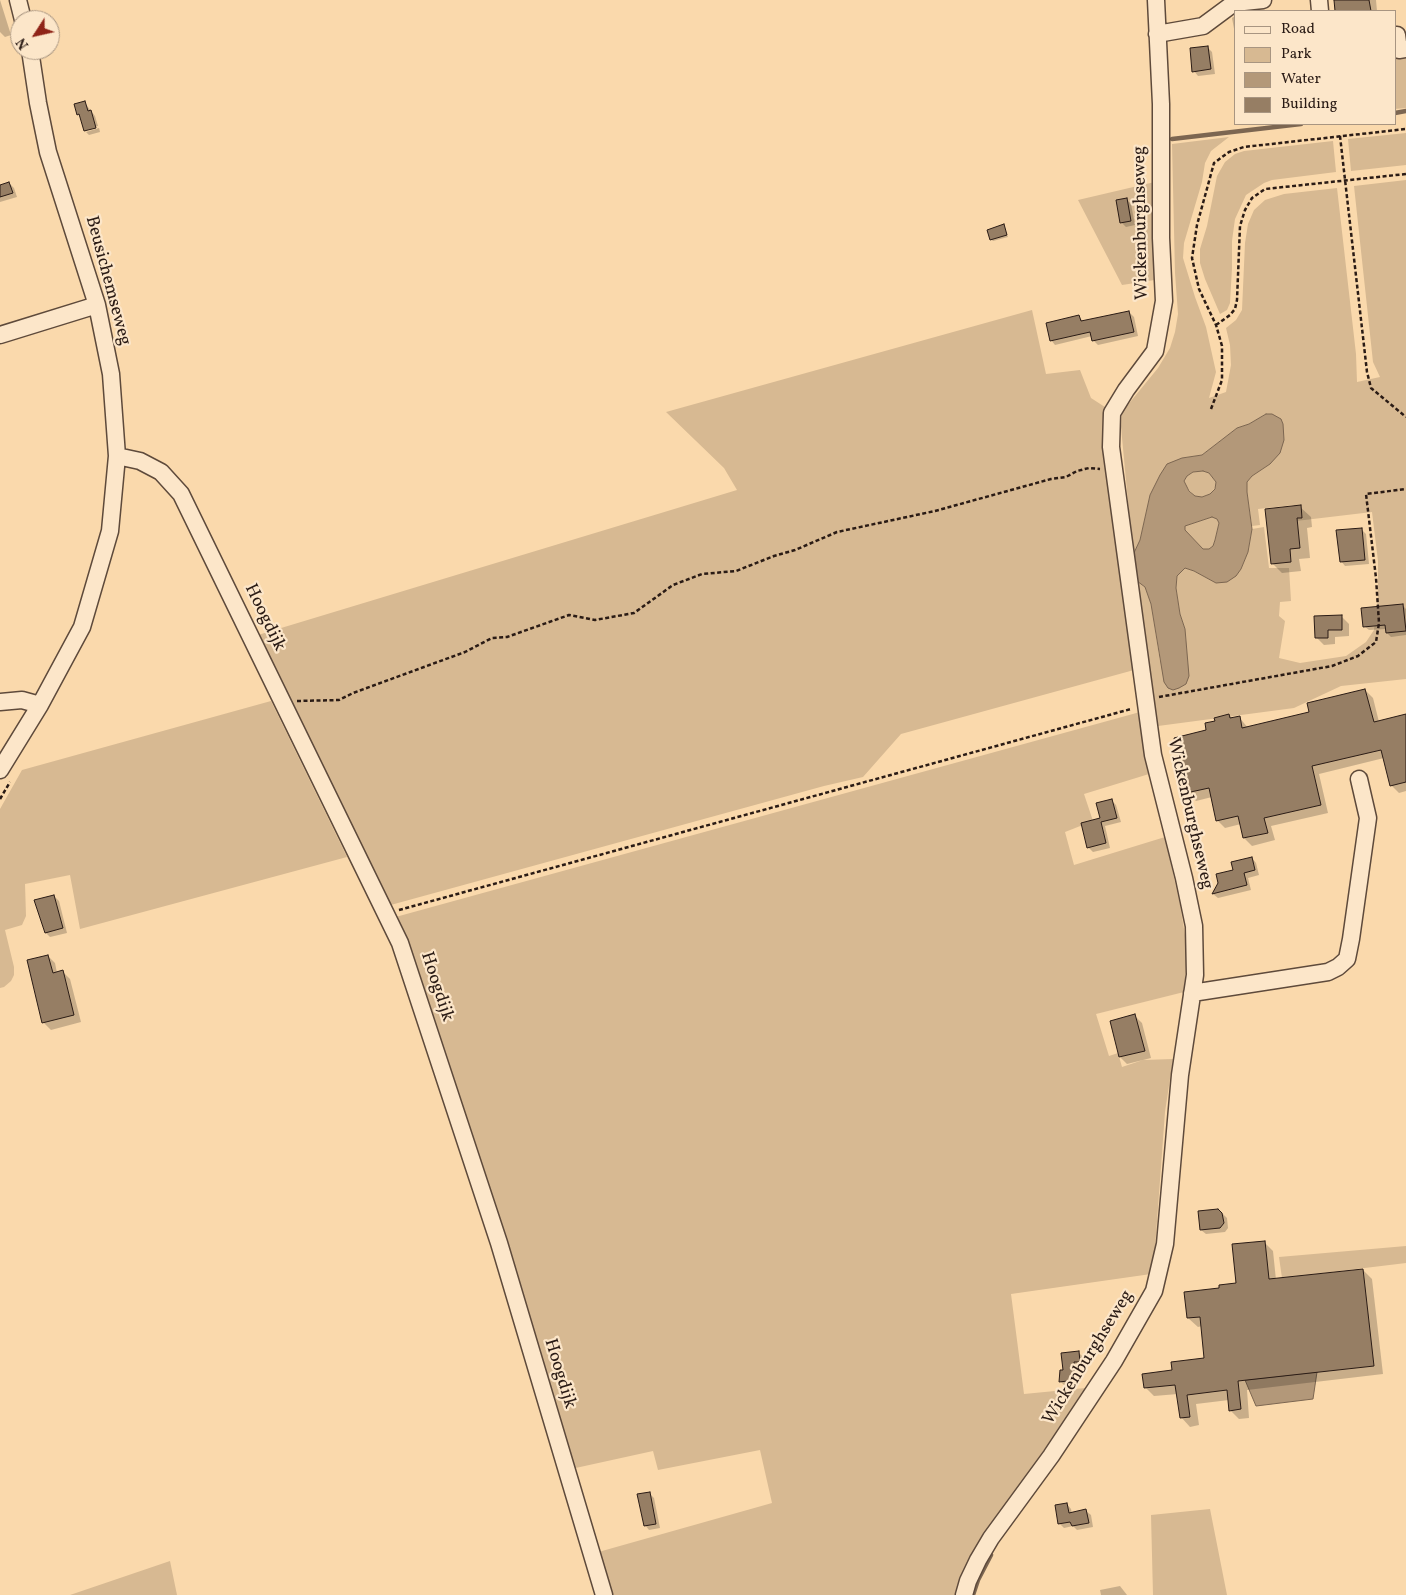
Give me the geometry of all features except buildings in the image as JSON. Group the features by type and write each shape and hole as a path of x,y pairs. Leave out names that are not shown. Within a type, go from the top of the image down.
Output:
{"street":[{"name":"Wickenburghseweg","path":"964,1595 968,1581 991,1538 1051,1456 1114,1361 1154,1291 1165,1244 1175,1118 1195,975 1194,926 1184,878 1152,755 1111,447 1112,413 1154,351 1164,301 1161,238 1161,104 1156,0"},
{"path":"1158,34 1203,26 1234,3 1263,0"},
{"path":"1396,35 1399,50 1406,49"},
{"name":"Beusichemseweg","path":"5,776 40,705 82,627 110,531 117,456 111,374 97,305 48,152 32,60"},
{"path":"0,335 97,305"},
{"name":"Hoogdijk","path":"117,456 140,461 161,472 181,494 400,943 496,1234 604,1595"},
{"path":"0,702 22,700 40,705"},
{"path":"1192,993 1328,972 1338,967 1347,959 1368,818 1359,779"}],"path":[{"path":"1212,408 1222,380 1222,346 1216,325 1199,289 1192,258 1197,225 1214,163 1229,152 1244,147 1406,128"},
{"path":"1340,136 1367,372 1371,388 1406,417"},
{"path":"1216,325 1235,309 1240,226 1245,210 1252,198 1265,189 1406,174"},
{"path":"284,706 300,699 339,700 353,693 465,652 492,638 507,637 569,615 595,620 634,613 672,584 702,574 736,571 795,550 836,532 935,511 1051,479 1066,477 1077,471 1089,468 1102,469 1113,466"},
{"path":"385,914 1145,702 1332,666 1358,656 1376,642 1379,623 1376,578 1366,494 1406,489"},
{"path":"0,799 5,776"}],"green space":[{"path":"1406,54 1406,108 1396,109 1396,56"},
{"path":"1406,133 1406,165 1351,171 1348,139"},
{"path":"1229,137 1211,151 1205,163 1202,182 1184,243 1183,258 1206,327 1216,372 1209,398 1226,392 1231,365 1230,345 1226,328 1236,320 1242,310 1245,243 1248,224 1254,210 1265,200 1284,194 1337,188 1356,354 1357,382 1380,377 1373,362 1354,186 1406,180 1406,679 1341,686 1294,708 1158,726 1143,635 1137,581 1145,587 1151,604 1160,661 1186,645 1185,629 1180,614 1176,588 1177,576 1185,568 1216,583 1241,569 1248,552 1252,529 1264,527 1269,568 1289,568 1291,601 1280,602 1279,616 1285,621 1279,658 1300,663 1346,656 1366,642 1374,630 1378,596 1378,561 1372,512 1296,521 1294,505 1258,509 1260,525 1252,526 1247,482 1252,476 1270,464 1266,414 1249,424 1237,428 1202,455 1182,458 1150,495 1140,540 1133,555 1121,427 1122,412 1158,368 1170,348 1175,332 1178,314 1175,273 1172,144"},
{"path":"1333,141 1336,172 1272,180 1246,195 1235,219 1232,241 1230,303 1227,310 1220,314 1200,263 1200,249 1207,226 1217,176 1225,162 1235,154 1244,151"},
{"path":"1159,181 1161,279 1122,285 1078,200"},
{"path":"1032,310 1046,374 1080,370 1091,398 1108,409 1134,670 901,734 863,777 824,786 387,906 258,635 737,490 724,468 666,412"},
{"path":"1203,471 1209,473 1216,482 1215,488 1210,494 1202,497 1195,496 1184,481 1193,472"},
{"path":"1212,517 1218,519 1219,523 1215,540 1213,546 1209,549 1203,549 1185,530 1185,526"},
{"path":"271,701 347,857 80,929 70,875 25,884 26,916 22,925 5,930 14,967 14,975 11,981 0,988 0,809 22,770"},
{"path":"1140,712 1149,774 1084,794 1093,821 1065,832 1074,865 1165,837 1180,905 1186,941 1184,992 1096,1014 1109,1056 1118,1053 1122,1067 1143,1060 1173,1059 1165,1112 1154,1262 1151,1274 1011,1294 1024,1394 1086,1388 1018,1488 957,1595 608,1595 595,1553 772,1503 760,1450 658,1470 653,1451 571,1469 392,918"},
{"path":"1406,1246 1406,1263 1282,1278 1279,1257"},
{"path":"1210,1509 1227,1595 1153,1595 1151,1515"},
{"path":"170,1561 177,1595 70,1595"}],"water":[{"path":"1266,414 1272,414 1281,419 1284,440 1280,453 1270,464 1252,476 1247,482 1252,529 1248,552 1236,576 1227,582 1216,583 1185,568 1177,576 1176,588 1180,614 1185,629 1189,676 1186,684 1173,690 1168,688 1164,682 1151,604 1145,587 1137,581 1133,555 1140,540 1150,495 1167,464 1182,458 1202,455 1237,428 1249,424","holes":["1203,471 1209,473 1216,482 1215,489 1210,494 1202,497 1195,496 1189,491 1184,481 1193,472","1212,517 1217,519 1219,523 1215,540 1213,546 1209,549 1203,549 1185,530 1185,526"]},
{"path":"1317,1372 1313,1399 1256,1406 1245,1380"}],"waterway":[{"path":"1396,113 1406,111"},
{"path":"1172,139 1292,125"},
{"path":"973,1595 978,1580 991,1555"}]}
